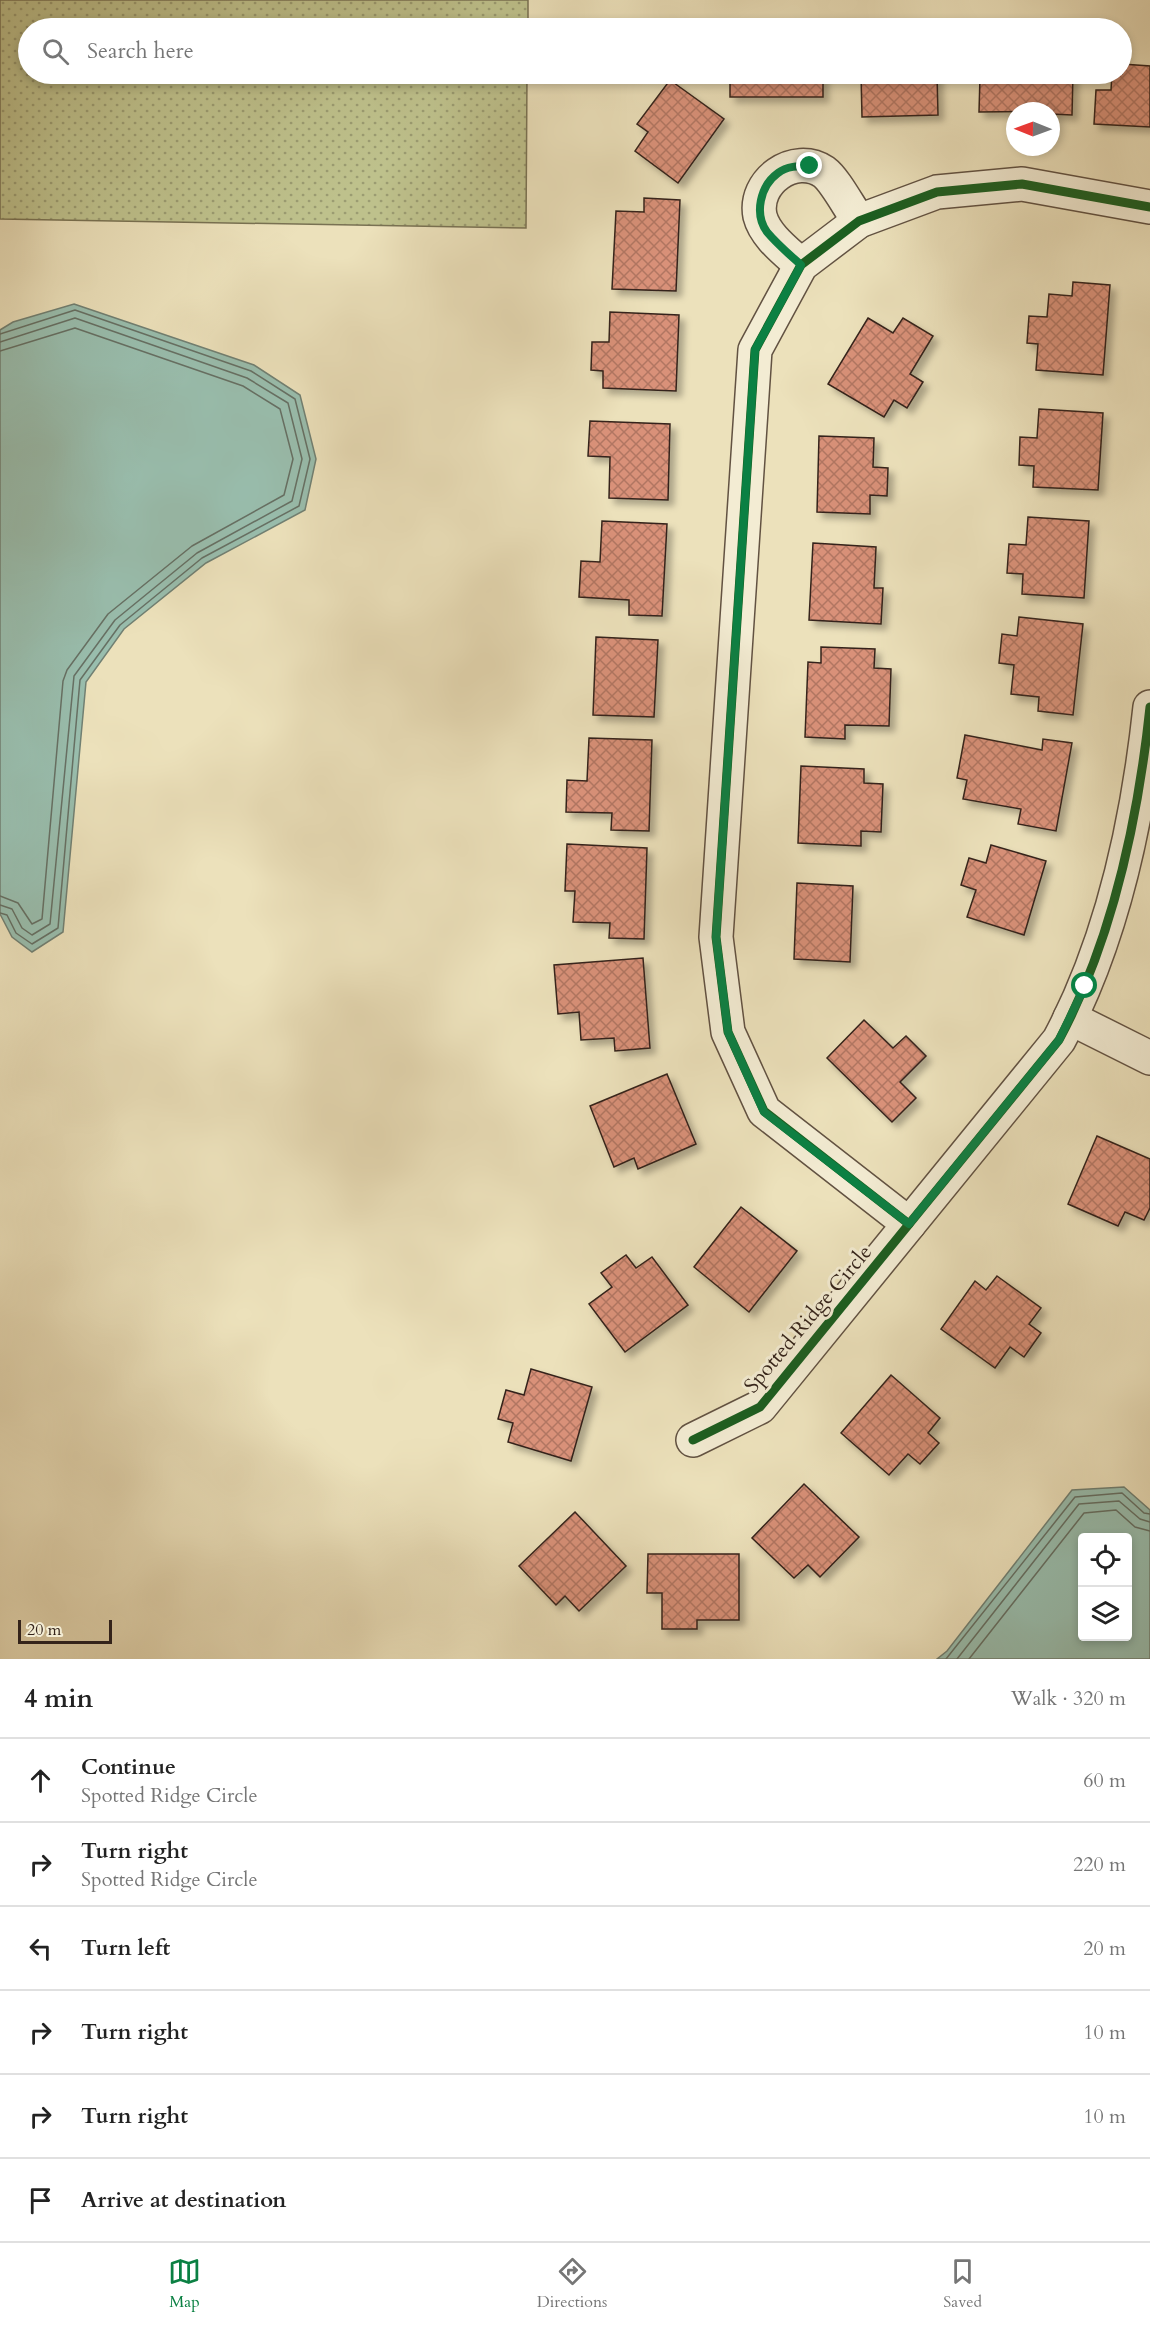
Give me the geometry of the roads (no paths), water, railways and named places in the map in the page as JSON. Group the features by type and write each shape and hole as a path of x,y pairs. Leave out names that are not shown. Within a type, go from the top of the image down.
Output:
{"street":[{"path":"801,265 766,231 760,216 760,199 767,184 778,172 793,166 810,166 825,172 859,221"},
{"path":"909,1224 764,1112 728,1032 716,937 755,350 801,265 859,221 937,192 1022,184 1150,207"},
{"name":"Spotted Ridge Circle","path":"693,1440 760,1407 1059,1040 1085,986 1120,871 1136,805 1150,707"},
{"path":"1070,1018 1150,1058"}],"water":[{"path":"74,304 254,365 300,395 316,459 305,510 206,563 124,629 86,682 63,932 32,952 12,937 0,914 0,330 13,322"},
{"path":"1124,1487 1150,1510 1150,1659 937,1659 947,1651 1072,1490"}]}
